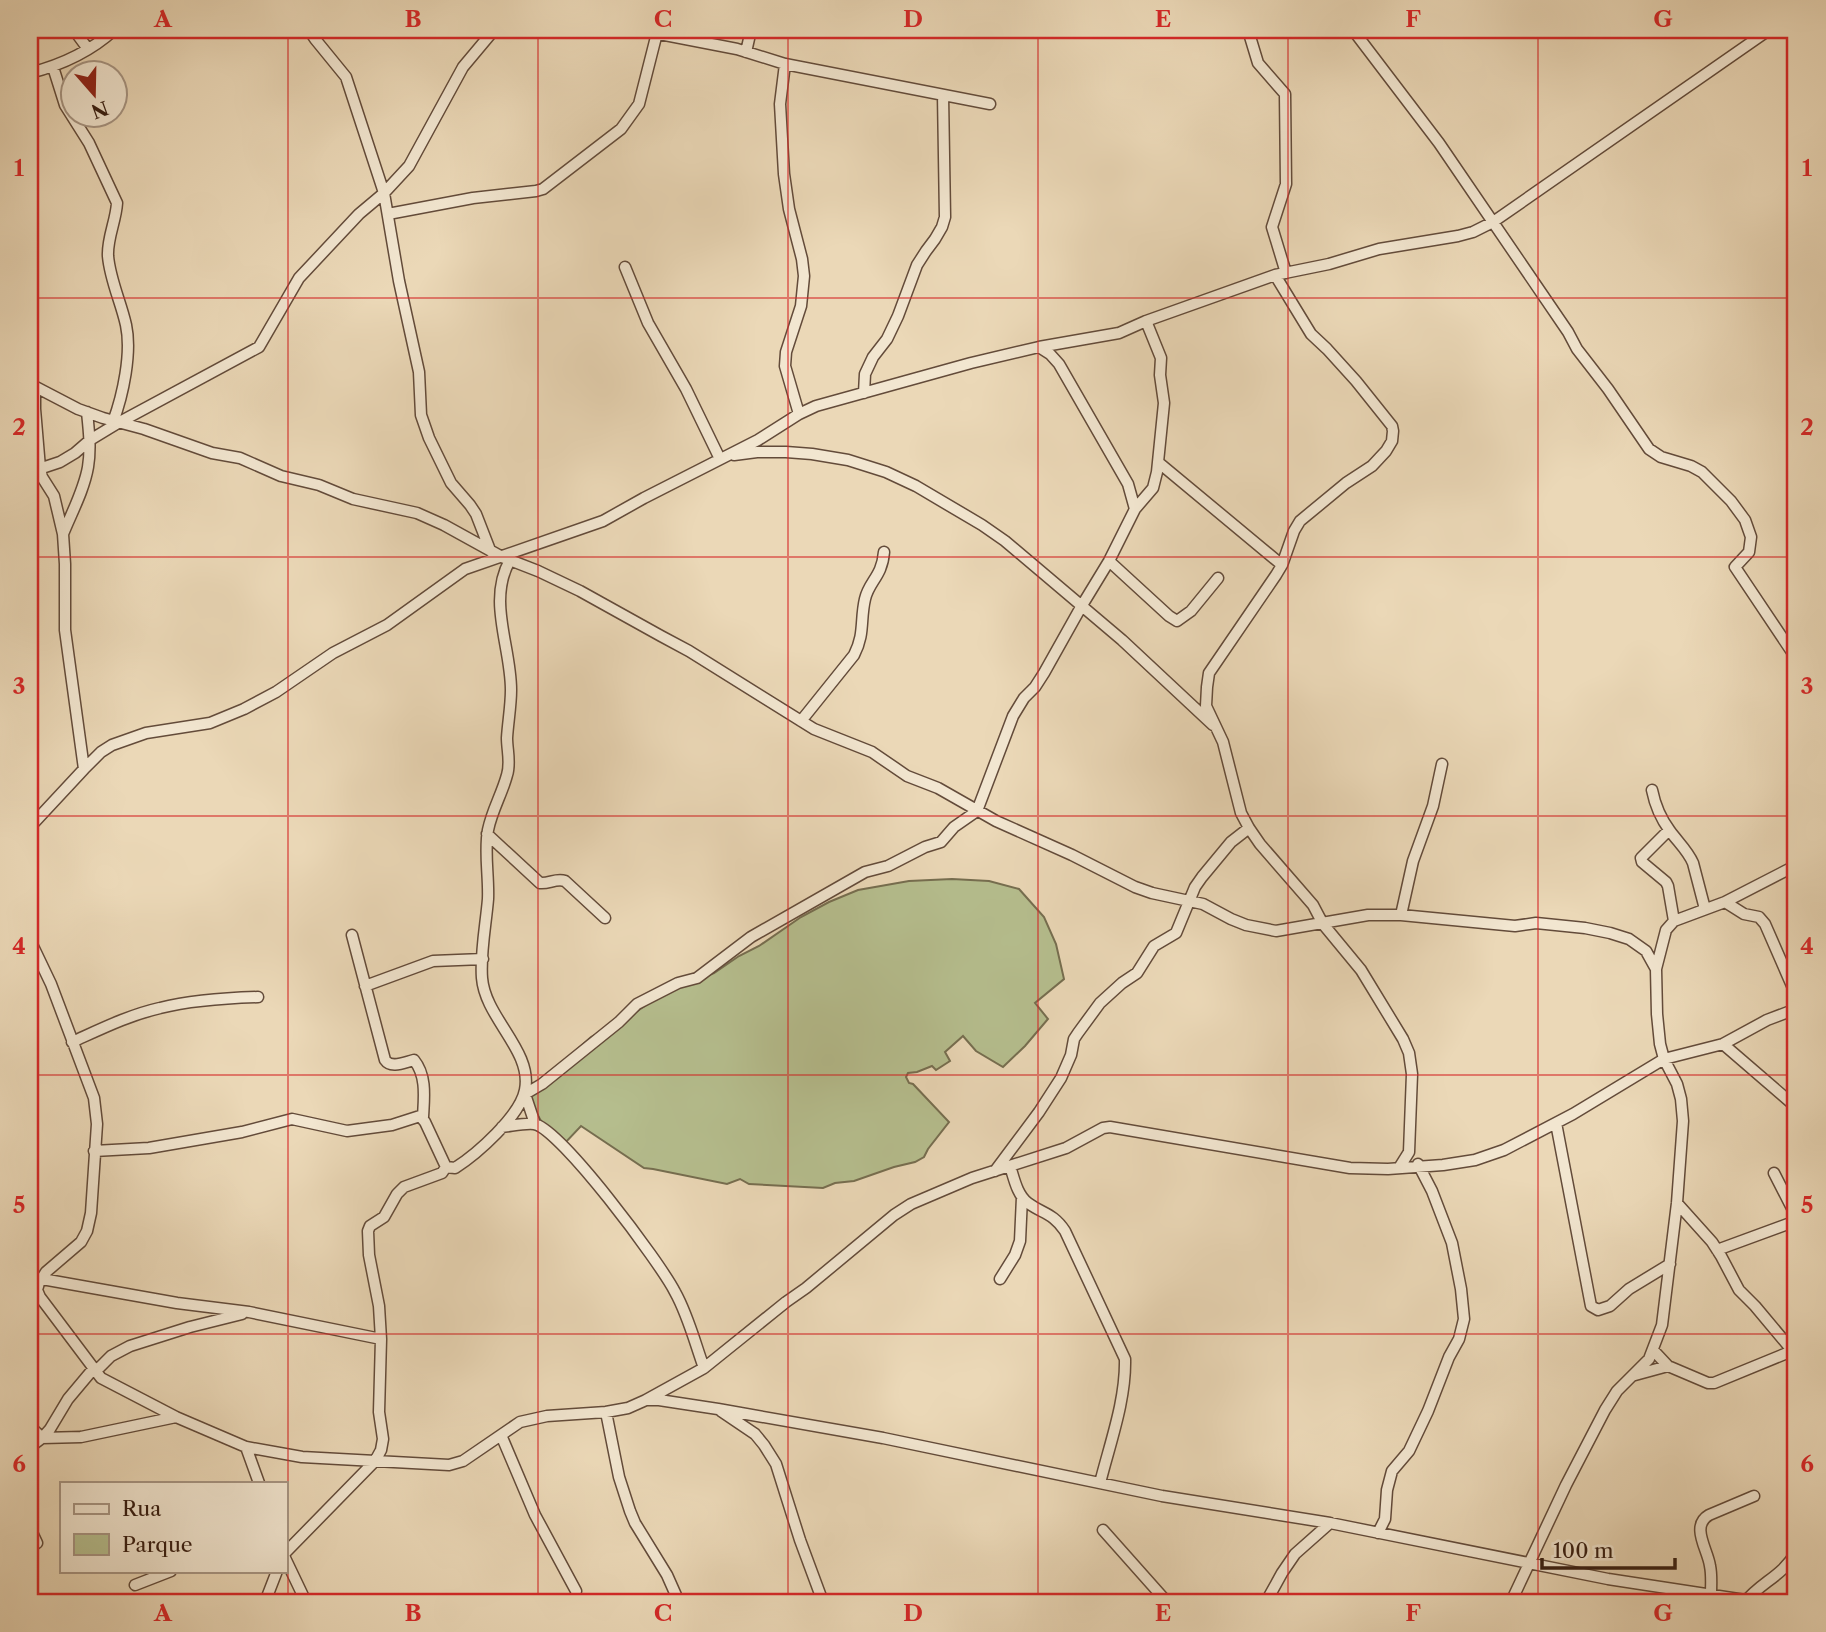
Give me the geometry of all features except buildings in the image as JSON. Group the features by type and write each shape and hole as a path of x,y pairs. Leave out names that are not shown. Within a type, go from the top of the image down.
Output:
{"street":[{"path":"74,30 88,49"},
{"path":"30,73 52,67 88,49 114,30"},
{"path":"309,30 346,77 384,193 399,281 419,372 422,415 437,456 451,483 476,514 491,551"},
{"path":"35,470 60,462 116,422 260,347 299,278 409,166 463,67 494,30"},
{"path":"639,30 747,52 785,64 990,104"},
{"path":"747,52 751,30"},
{"path":"1248,30 1258,64 1285,94 1286,184 1272,227 1280,274 1311,334 1356,381 1392,426 1393,431 1392,442 1372,466 1300,520 1282,565 1209,673 1206,706 1223,742 1241,813 1249,828 1259,844 1313,905 1323,924 1361,970 1403,1038 1409,1053 1412,1074 1409,1152 1399,1168"},
{"path":"1353,30 1439,143 1577,349 1649,449 1661,457 1702,472 1731,501 1745,520 1751,537 1749,552 1735,567 1796,658"},
{"path":"30,827 101,752 128,738 210,723 244,709 276,692 333,653 387,625 465,569 506,558 603,521 765,436 816,406 1040,346 1119,333 1280,274 1329,264 1379,249 1473,232 1493,222 1769,30"},
{"path":"388,214 473,198 543,189 621,129 631,117 639,104 657,33"},
{"path":"785,64 780,104 784,174 804,276 801,306 786,352 785,366 799,414"},
{"path":"52,67 65,105 89,143 117,203 108,258 128,340 123,391 116,422"},
{"path":"864,393 865,374 873,357 887,339 917,265 942,227 945,217 943,94"},
{"path":"625,267 652,331 724,458"},
{"path":"446,1167 455,1167 467,1160 502,1128 525,1094 542,1084 638,1004 678,983 697,978 751,937 865,872 888,866 941,842 954,827 977,811 1013,716 1044,673 1109,561 1135,509 1153,488 1164,413 1161,358 1146,321"},
{"path":"1040,346 1059,365 1128,484 1135,509"},
{"path":"32,386 87,412 116,422 212,453 240,458 281,476 319,485 353,499 417,513 491,551 568,585 661,636 821,732 872,752 907,776 948,793 977,811 1152,893 1203,904 1231,919 1263,929 1284,931 1368,915 1401,915 1515,926 1536,923 1585,928 1629,939 1646,951 1656,969"},
{"path":"32,386 35,409 35,470 54,496 63,534 65,630 84,769"},
{"path":"63,534 86,476 90,440 87,412"},
{"path":"724,458 757,453 812,454 848,460 886,472 916,486 1005,541 1122,640 1215,727"},
{"path":"1158,462 1282,565"},
{"path":"801,721 854,655 863,629 865,601 881,572 884,552"},
{"path":"506,558 500,610 510,681 508,773 487,834 488,896 482,975 484,991 526,1072 525,1094 535,1124"},
{"path":"1109,561 1177,621 1191,611 1218,578"},
{"path":"1401,915 1413,861 1433,806 1442,764"},
{"path":"1652,790 1658,811 1669,830 1691,857 1705,909"},
{"path":"995,1171 1061,1078 1071,1055 1074,1039 1100,1003 1138,973 1154,946 1176,933 1195,887 1231,842 1249,828"},
{"path":"1669,830 1641,858 1642,862 1666,882 1674,920"},
{"path":"487,834 540,883 559,879 565,881 605,918"},
{"path":"1511,1602 1605,1410 1617,1391 1649,1359 1662,1325 1684,1122 1682,1099 1660,1044 1657,1014 1656,969 1666,930 1674,920 1725,902 1793,867"},
{"path":"1725,902 1744,914 1759,917 1765,924 1796,995"},
{"path":"352,935 387,1063 391,1065 414,1060 418,1065 425,1092 423,1117 446,1167"},
{"path":"30,940 51,984 94,1098 97,1124 92,1213 87,1231 81,1242 37,1279"},
{"path":"1646,951 1663,944"},
{"path":"365,986 433,961 483,959"},
{"path":"72,1042 121,1020 157,1009 224,998 258,997"},
{"path":"37,1279 40,1297 101,1378 176,1417 247,1447 302,1457 457,1464 520,1422 606,1412 628,1408 646,1400 704,1368 911,1204 972,1178 1066,1147 1103,1128 1110,1127 1350,1168 1420,1167 1475,1160 1504,1150 1556,1123 1664,1059 1723,1044 1767,1020 1796,1009"},
{"path":"1723,1044 1796,1107"},
{"path":"94,1151 149,1149 242,1132 292,1119 346,1131 392,1125 423,1117"},
{"path":"1556,1123 1591,1306 1598,1310 1604,1309 1629,1289 1670,1264"},
{"path":"502,1128 535,1124 549,1132 594,1180 666,1275 677,1294 704,1368"},
{"path":"1378,1533 1385,1519 1387,1490 1392,1471 1409,1451 1459,1339 1464,1319 1460,1279 1452,1243 1433,1191 1409,1152"},
{"path":"1010,1166 1027,1203 1050,1214 1065,1231 1125,1359 1120,1402 1100,1483"},
{"path":"287,1551 375,1461 382,1450 379,1412 379,1306 369,1255 368,1231 370,1226 384,1217 404,1187 442,1172 446,1167"},
{"path":"1774,1173 1796,1216"},
{"path":"1000,1279 1016,1255 1020,1241 1022,1197"},
{"path":"1653,1350 1668,1366 1709,1383 1794,1353 1739,1290 1717,1250 1677,1203"},
{"path":"1717,1250 1796,1221"},
{"path":"37,1279 177,1303 249,1312 381,1339"},
{"path":"30,1447 50,1429 68,1399 111,1356 130,1346 249,1312"},
{"path":"1634,1375 1668,1366"},
{"path":"646,1400 718,1409 883,1438 1162,1496 1330,1523 1642,1585 1758,1602"},
{"path":"718,1409 755,1434 776,1464 823,1602"},
{"path":"606,1412 619,1477 630,1511 667,1575 679,1602"},
{"path":"30,1426 42,1438 81,1437 176,1417"},
{"path":"501,1435 535,1515 576,1591"},
{"path":"247,1447 259,1482"},
{"path":"1711,1595 1710,1566 1700,1535 1701,1522 1709,1515 1754,1496"},
{"path":"1266,1602 1295,1554 1330,1523"},
{"path":"30,1528 37,1543"},
{"path":"1103,1530 1167,1602"},
{"path":"1745,1601 1787,1566 1796,1552"},
{"path":"287,1562 306,1602"},
{"path":"135,1585 168,1572"},
{"path":"265,1602 277,1572"}],"green space":[{"path":"909,881 989,881 1019,889 1044,917 1056,944 1064,979 1035,1003 1048,1019 1003,1067 976,1051 963,1036 945,1052 950,1061 936,1070 932,1066 908,1073 906,1077 909,1083 949,1122 924,1157 854,1181 835,1183 823,1188 749,1184 740,1179 727,1184 644,1168 581,1126 565,1143 545,1126 538,1116 529,1092 591,1037 627,1018 664,993 714,973 801,917 858,890"}]}
